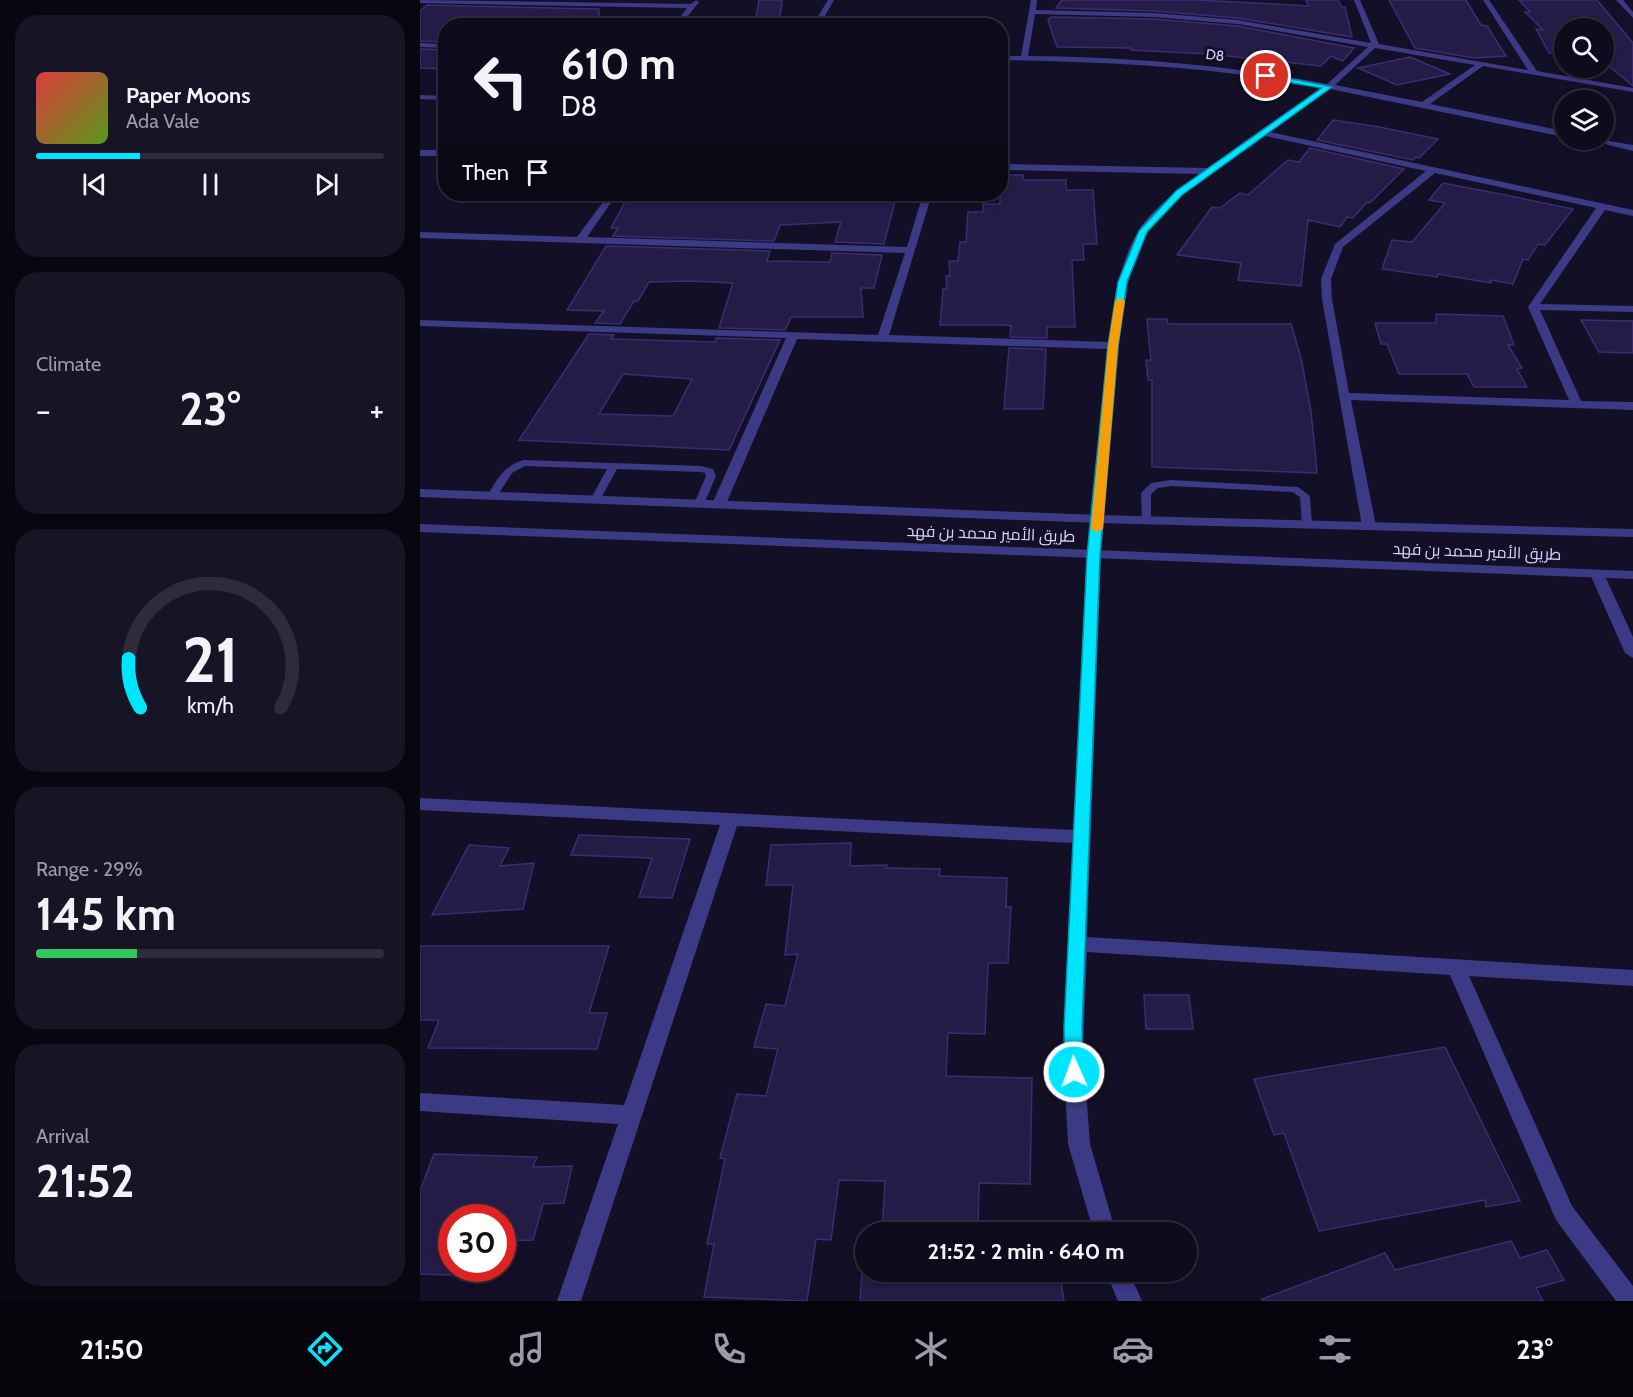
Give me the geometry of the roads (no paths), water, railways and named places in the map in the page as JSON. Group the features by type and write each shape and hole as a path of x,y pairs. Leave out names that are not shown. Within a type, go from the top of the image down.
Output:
{"street":[{"path":"820,18 831,0"},
{"path":"1024,58 1034,0"},
{"path":"1358,0 1375,44"},
{"path":"1486,0 1534,73"},
{"path":"1619,0 1633,16"},
{"path":"420,1 695,3"},
{"path":"683,18 695,3"},
{"path":"1032,12 1154,15 1238,22 1633,90"},
{"path":"1102,1222 1078,1144 1073,1049 1094,555 1113,346 1123,282 1143,231 1179,193 1328,87 1375,44"},
{"path":"420,45 438,46"},
{"name":"D8","path":"1008,58 1167,63 1224,69 1328,87 1554,132"},
{"path":"1422,106 1481,63"},
{"path":"420,97 438,98"},
{"path":"1263,133 1601,208 1633,213"},
{"path":"1614,144 1633,148"},
{"path":"420,153 438,153"},
{"path":"1008,167 1208,171"},
{"path":"1369,526 1327,299 1326,279 1338,246 1432,171"},
{"path":"580,240 608,201"},
{"path":"883,338 926,201"},
{"path":"1533,307 1601,208"},
{"path":"420,235 910,250"},
{"path":"1533,307 1633,309"},
{"path":"1533,307 1576,403"},
{"path":"420,323 1113,346"},
{"path":"719,504 793,335"},
{"path":"1344,396 1633,406"},
{"name":"طريق الأمير محمد بن فهد","path":"420,493 1098,519 1633,533"},
{"name":"طريق الأمير محمد بن فهد","path":"420,528 1633,575"},
{"path":"1597,574 1633,653"},
{"path":"420,804 1082,837"},
{"path":"569,1301 730,820"},
{"path":"1077,944 1633,978"},
{"path":"1456,967 1564,1213 1630,1301"},
{"path":"420,1101 631,1115"},
{"path":"1121,1282 1130,1301"}],"lane":[{"path":"492,496 509,470 516,465 614,466 709,471 711,476 699,504"},
{"path":"595,500 614,466"},
{"path":"1146,520 1146,493 1155,484 1172,483 1294,489 1305,496 1307,525"}]}
